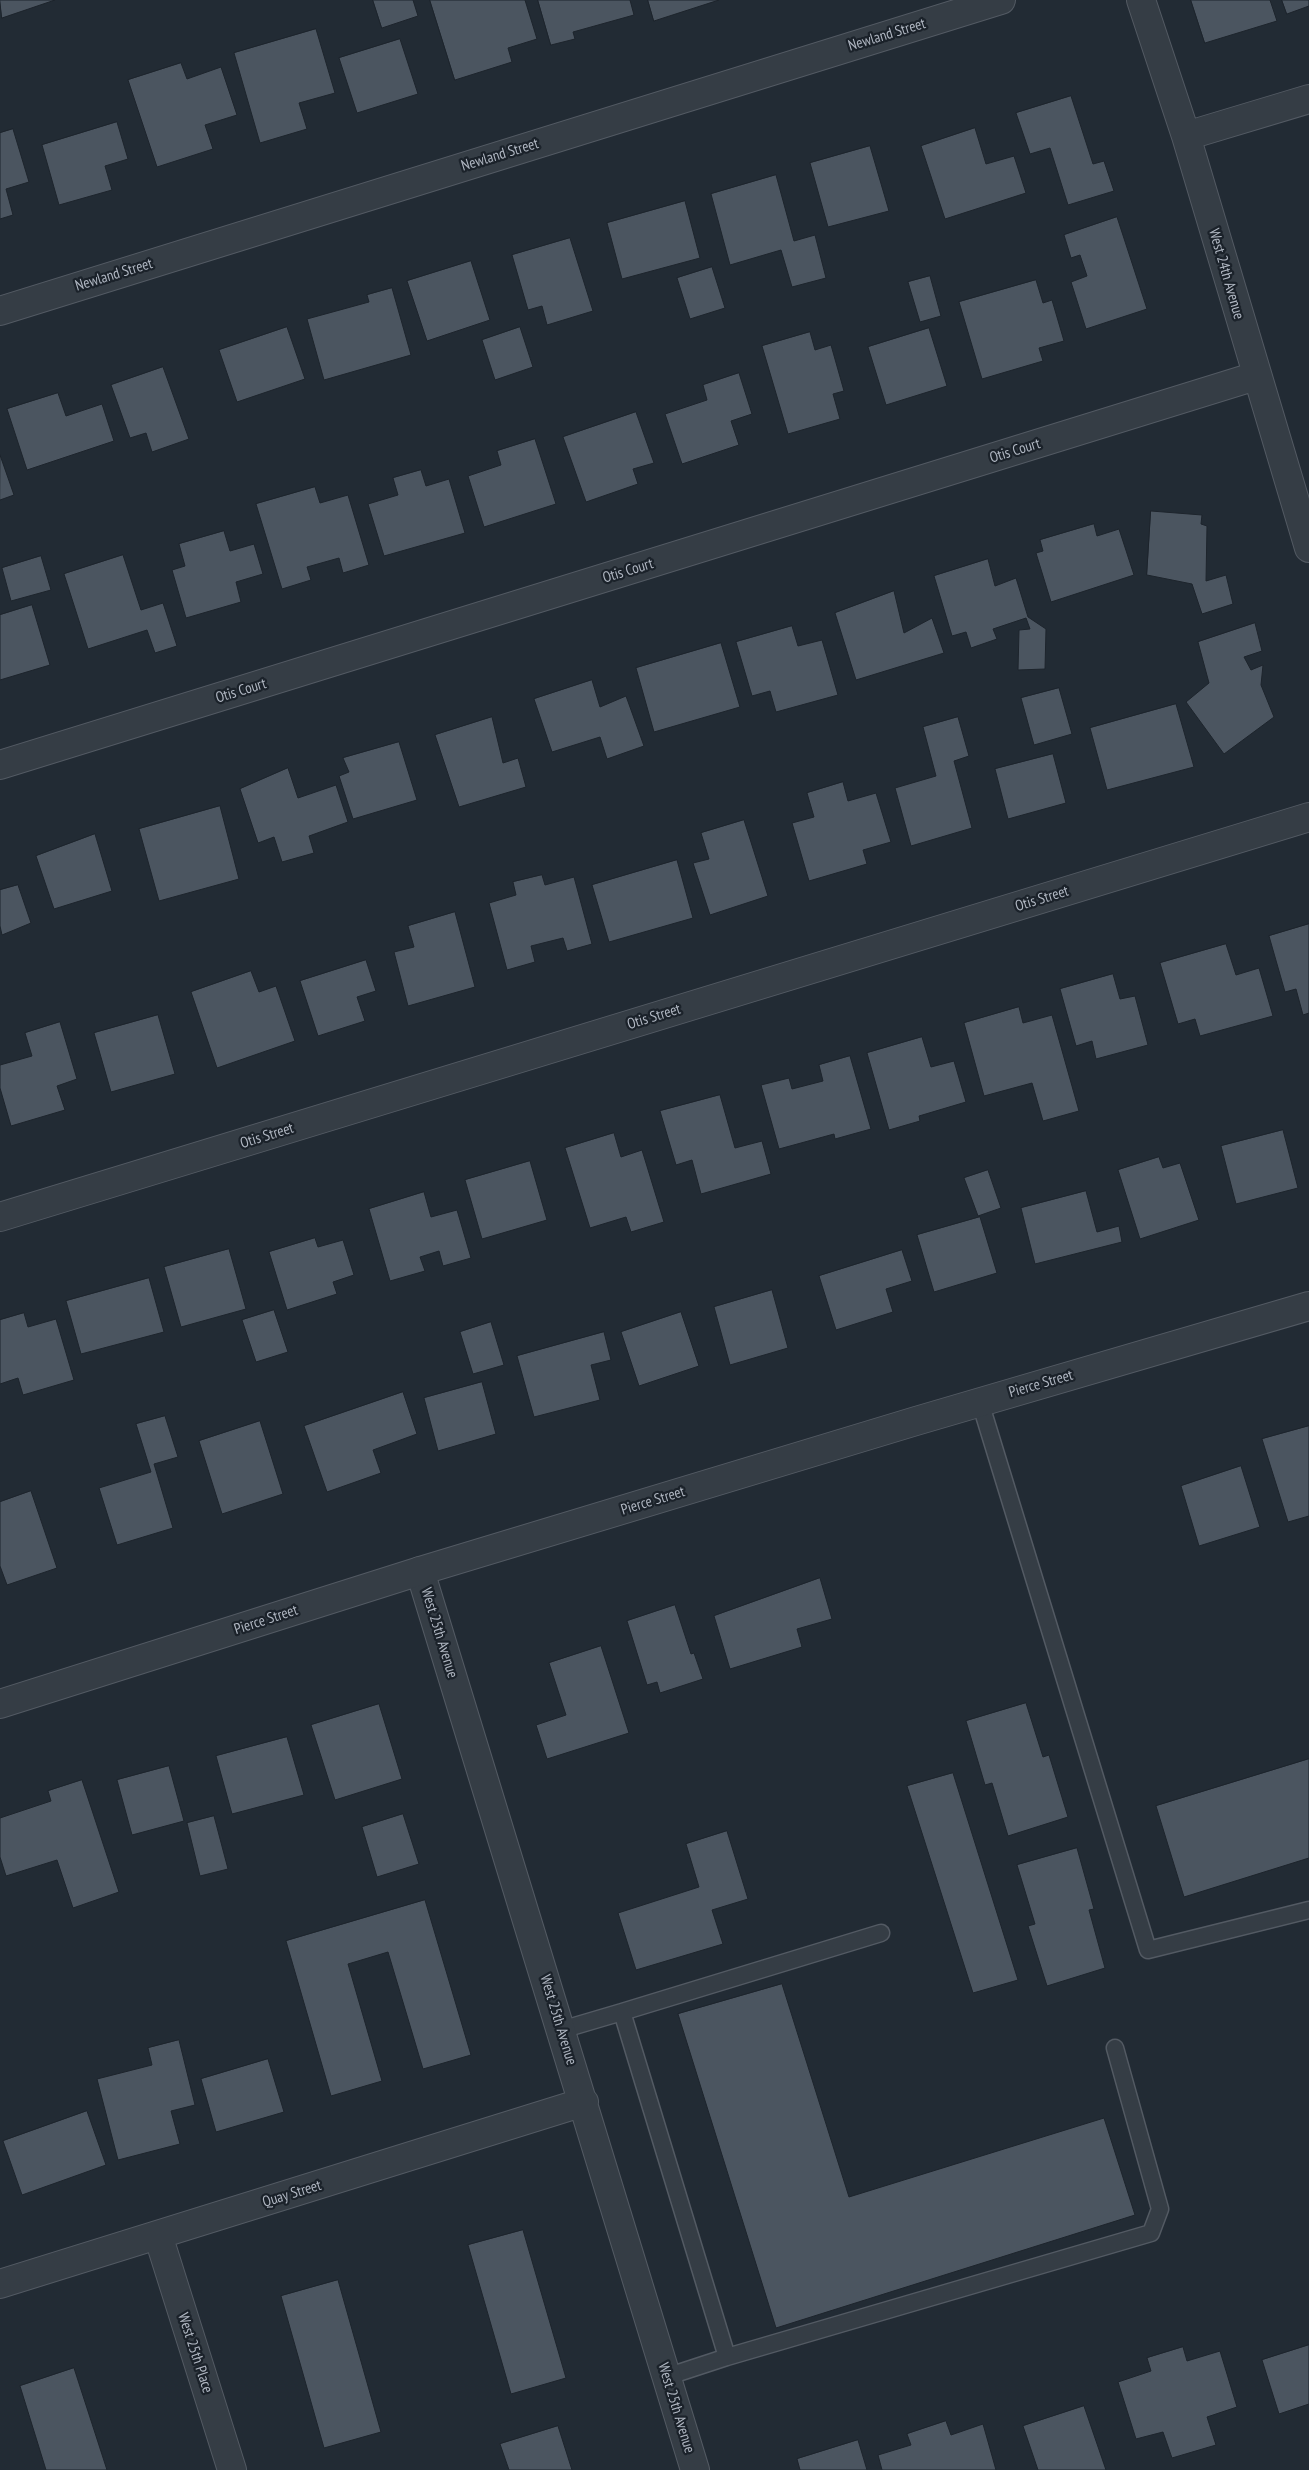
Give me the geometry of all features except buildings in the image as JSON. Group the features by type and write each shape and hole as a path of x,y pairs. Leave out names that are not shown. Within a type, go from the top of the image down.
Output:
{"street":[{"name":"Newland Street","path":"0,311 1001,0"},
{"name":"West 24th Avenue","path":"1141,0 1186,136 1256,376 1309,548"},
{"path":"1186,136 1309,99"},
{"name":"Otis Court","path":"0,765 1256,376"},
{"name":"Otis Street","path":"0,1217 1309,817"},
{"name":"Pierce Street","path":"0,1704 420,1571 980,1402 1309,1306"},
{"name":"West 25th Avenue","path":"420,1571 584,2102 695,2470"},
{"name":"Quay Street","path":"0,2284 584,2102"},
{"name":"West 25th Place","path":"158,2235 232,2470"}],"lane":[{"path":"980,1402 1148,1950 1309,1910"},
{"path":"561,2030 881,1933"},
{"path":"622,2012 727,2357"},
{"path":"666,2377 727,2357 1151,2234 1160,2209 1115,2048"}]}
